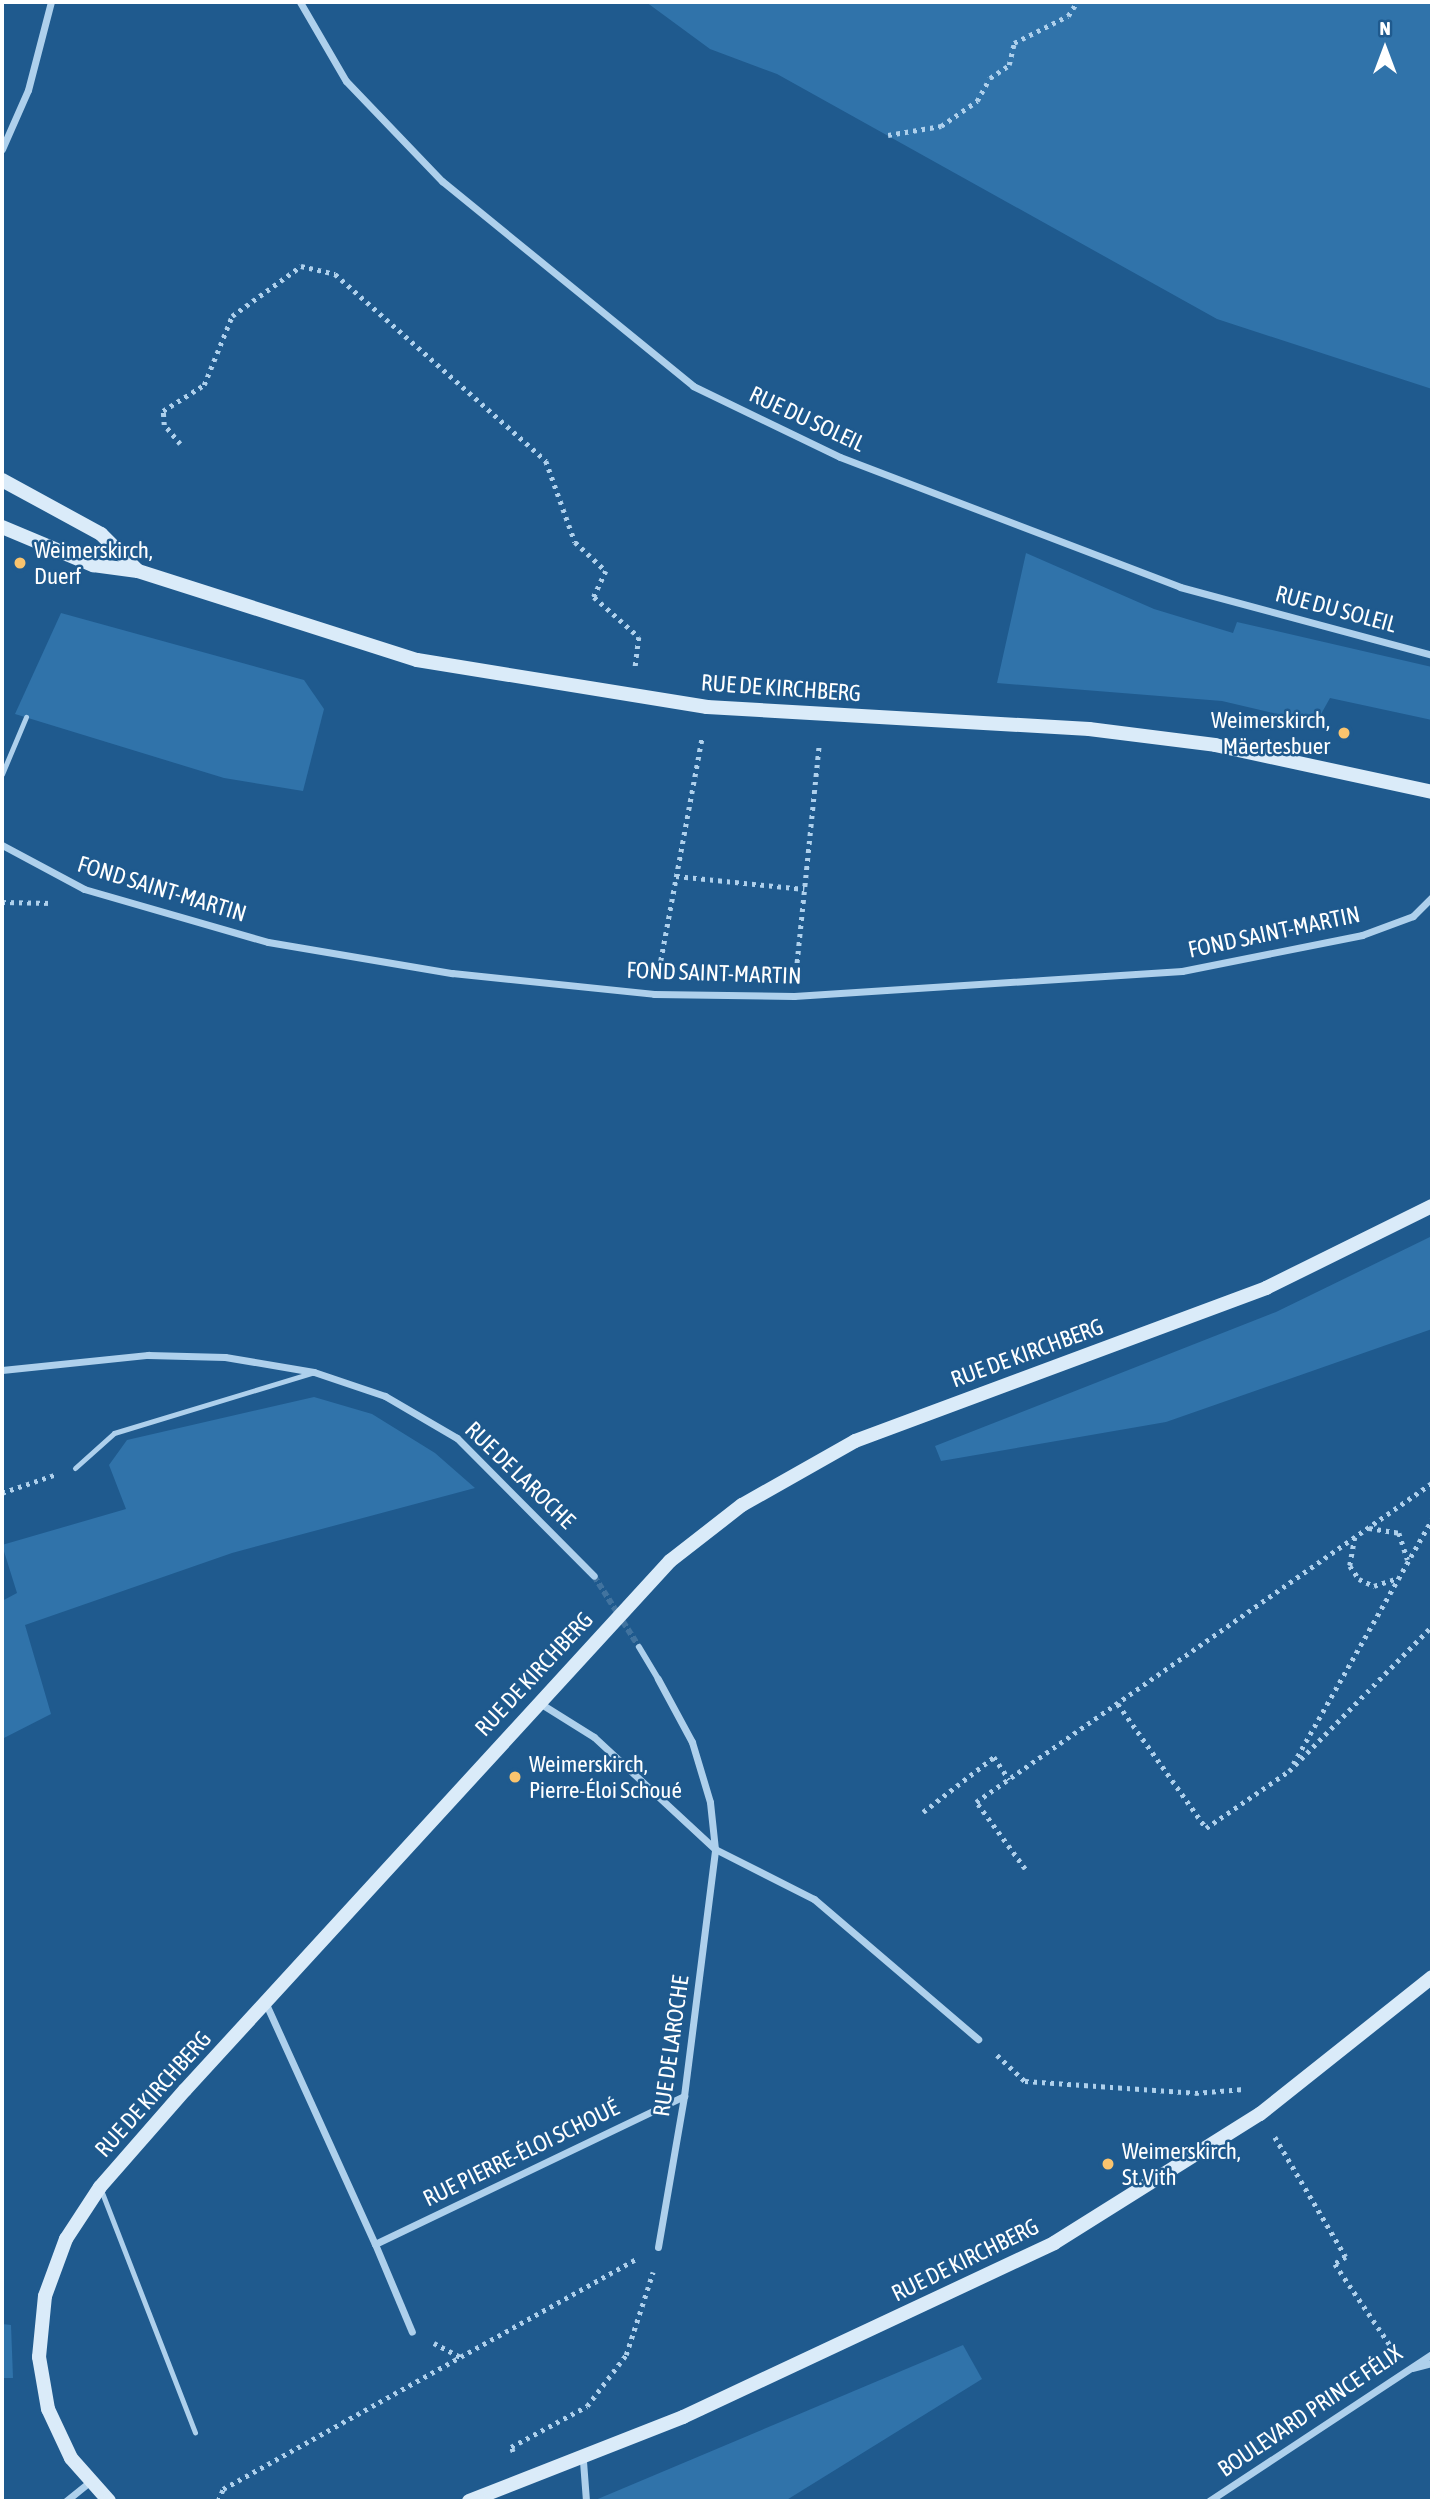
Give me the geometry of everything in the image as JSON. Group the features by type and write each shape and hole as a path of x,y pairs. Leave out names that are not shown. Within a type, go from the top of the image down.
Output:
{"main road":[{"name":"RUE DE KIRCHBERG","path":"2,480 100,534 138,571"},
{"name":"RUE DE KIRCHBERG","path":"2,527 93,565 138,571 416,660 707,707 1177,740 1432,792"},
{"name":"RUE DE KIRCHBERG","path":"109,2501 71,2458 48,2409 39,2357 53,2273 66,2239 100,2187 538,1702 670,1561 743,1505 844,1448 1266,1288 1432,1206"},
{"name":"RUE DE KIRCHBERG","path":"470,2501 583,2461 983,2278 1130,2201 1260,2114 1432,1977"}],"street":[{"path":"2,149 28,90 51,2"},
{"name":"RUE DU SOLEIL","path":"300,2 346,80 443,181 693,386 840,457 1180,587 1432,655"},
{"name":"FOND SAINT-MARTIN","path":"2,845 83,889 268,942 452,973 654,994 794,996 1182,971 1362,935 1413,916 1432,897"},
{"name":"RUE DE LAROCHE","path":"2,1370 148,1355 225,1357 314,1372 385,1396 457,1438 594,1576"},
{"name":"RUE DE LAROCHE","path":"639,1647 692,1742 710,1802 715,1849 684,2095 658,2247"},
{"path":"538,1702 594,1737 715,1849 814,1899 978,2039"},
{"path":"266,2004 412,2332"},
{"name":"RUE PIERRE-ÉLOI SCHOUÉ","path":"375,2244 684,2095"},
{"name":"BOULEVARD PRINCE FÉLIX","path":"1209,2501 1432,2354"},
{"path":"1407,2369 1432,2363"},
{"path":"583,2461 586,2501"},
{"path":"66,2501 91,2481"}],"lane":[{"path":"2,774 26,717"},
{"path":"75,1468 114,1433 314,1372"},
{"path":"100,2187 195,2432"}],"path":[{"path":"888,135 941,126 977,101 990,78 1009,65 1014,43 1068,16 1077,2"},
{"path":"180,444 164,425 163,411 204,385 232,316 301,267 335,274 556,476 575,542 606,571 594,597 639,638 631,696"},
{"path":"654,994 707,707"},
{"path":"794,996 821,715"},
{"path":"676,876 804,889"},
{"path":"2,902 42,908 83,889"},
{"path":"2,1493 75,1468"},
{"path":"1024,1869 976,1802 1432,1483"},
{"path":"1289,1771 1432,1519"},
{"path":"1369,1528 1399,1533 1408,1561"},
{"path":"1356,1536 1350,1566 1359,1578 1374,1586 1402,1576"},
{"path":"1117,1703 1206,1828 1289,1771 1432,1626"},
{"path":"923,1812 994,1757 1009,1779"},
{"path":"978,2039 1026,2081 1195,2093 1241,2085"},
{"path":"1278,2142 1346,2258 1335,2264 1407,2369"},
{"path":"535,2438 587,2406 626,2355 648,2300 658,2247"},
{"path":"218,2501 223,2489 658,2247"}],"shaded area":[{"path":"646,2 1432,2 1432,389 1217,319 777,74 710,49"},
{"path":"1026,553 1154,609 1233,633 1237,622 1432,667 1432,720 1330,698 1316,723 1222,701 997,683"},
{"path":"61,613 304,680 324,709 303,791 224,778 15,714"},
{"path":"1432,1236 1432,1329 1166,1422 941,1461 935,1446 1276,1312"},
{"path":"314,1397 372,1414 435,1453 475,1488 232,1553 25,1625 51,1714 2,1739 2,1601 17,1593 2,1545 126,1509 109,1465 127,1440"},
{"path":"2,2324 11,2325 13,2378 2,2378"},
{"path":"963,2345 982,2379 785,2501 593,2501"}],"tunnel":[{"path":"594,1576 639,1647"}],"place":[{"name":"Weimerskirch, Duerf","path":"20,563"},
{"name":"Weimerskirch, Mäertesbuer","path":"1344,733"},
{"name":"Weimerskirch, Pierre-Éloi Schoué","path":"515,1777"},
{"name":"Weimerskirch, St.Vith","path":"1108,2164"}]}
